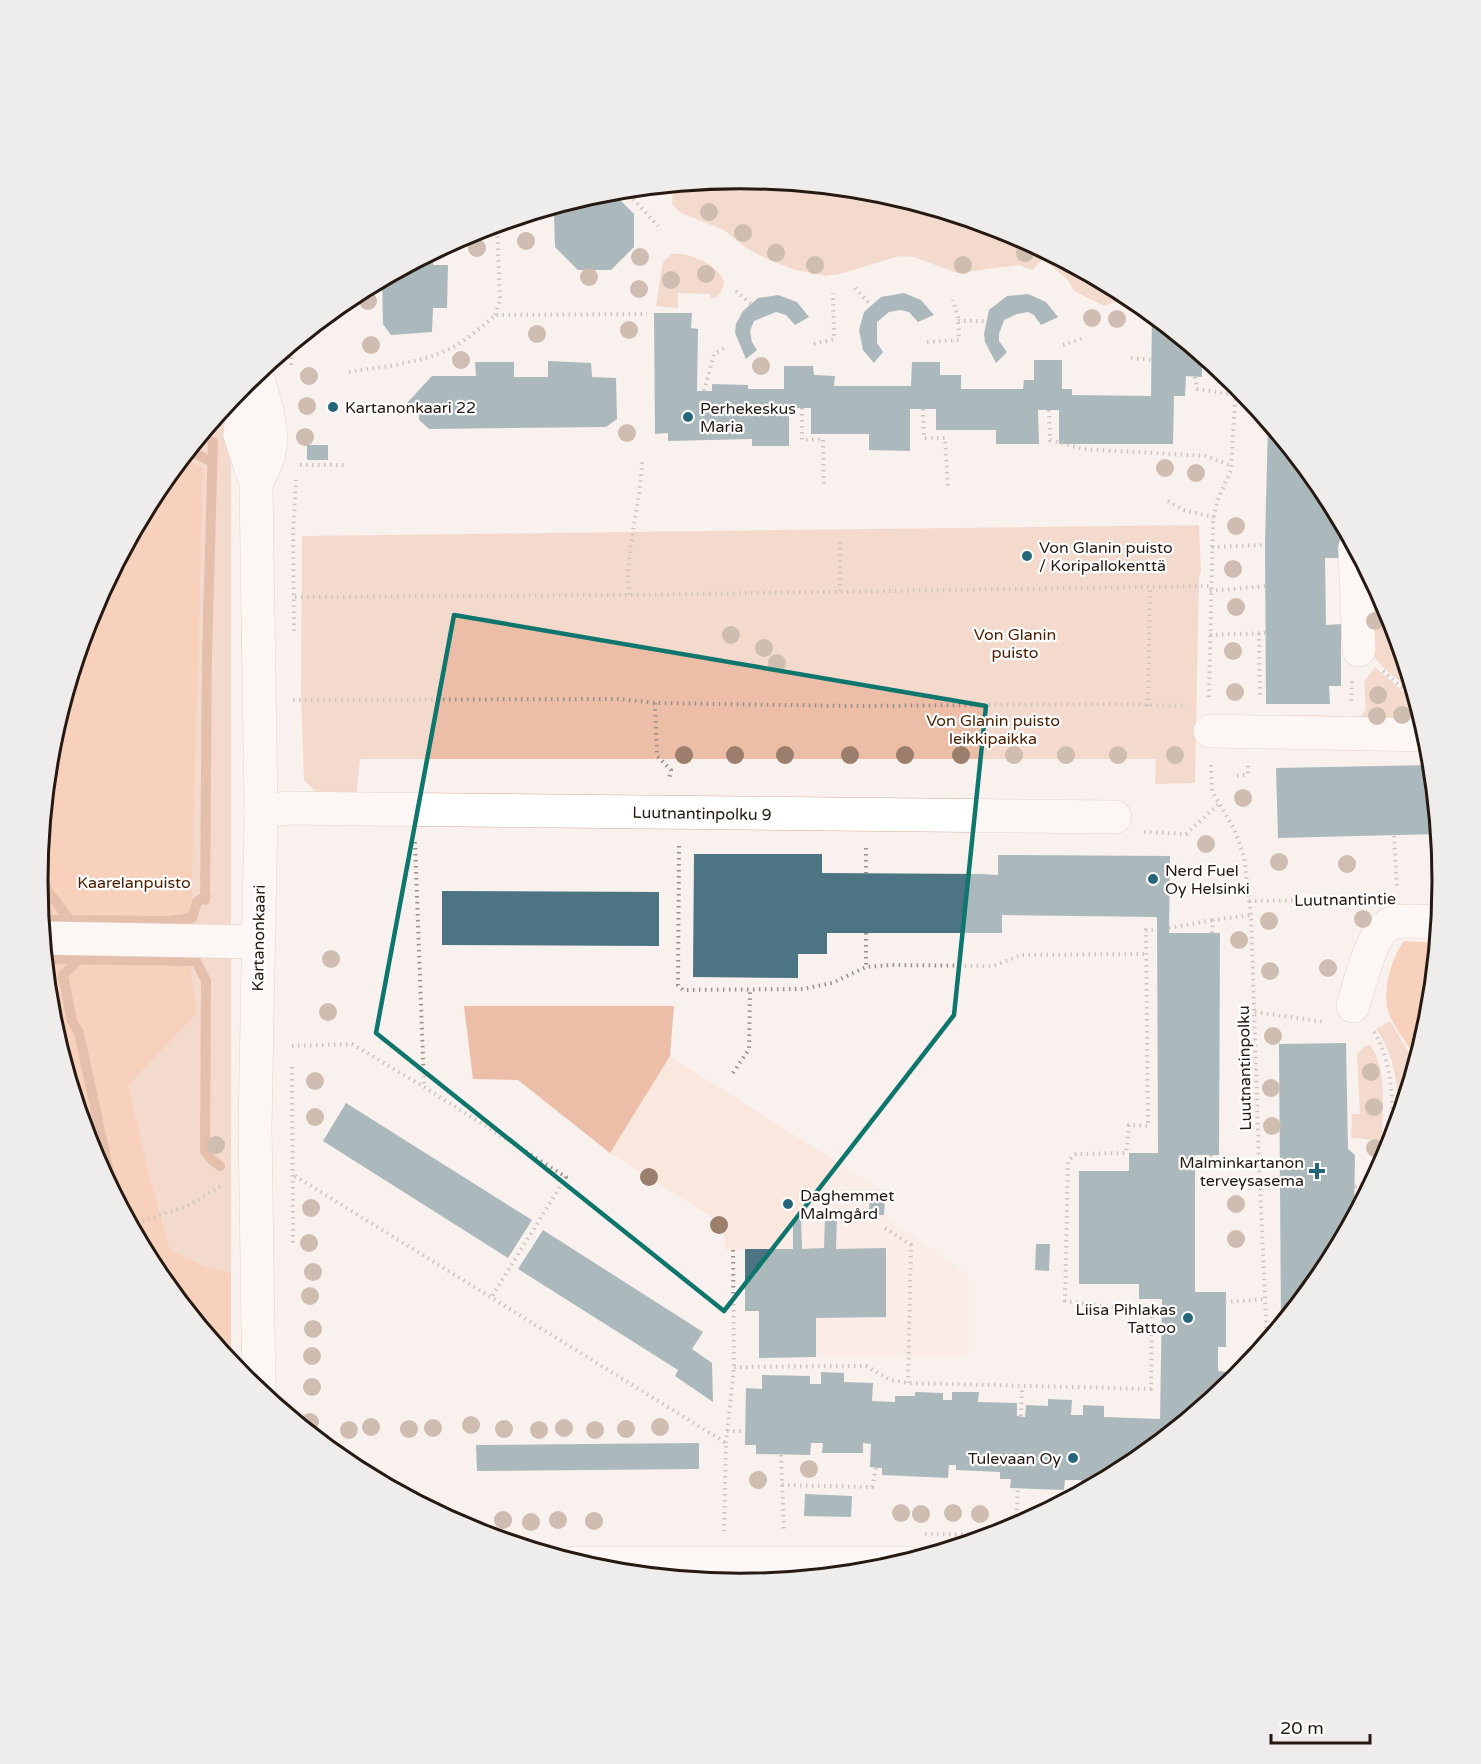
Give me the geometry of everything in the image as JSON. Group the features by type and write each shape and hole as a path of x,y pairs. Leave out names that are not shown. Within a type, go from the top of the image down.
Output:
{"street":[{"name":"Kartanonkaari","path":"256,484 269,453 267,411 260,384"},
{"name":"Kartanonkaari","path":"246,397 242,411 240,435 256,484 275,810 258,942 255,1128 259,1379"},
{"path":"1357,567 1359,650"},
{"path":"1203,719 1417,734"},
{"name":"Luutnantinpolku 9","path":"275,810 1115,817"},
{"name":"Luutnantintie","path":"1353,1020 1372,947 1380,931 1391,922 1432,922"},
{"path":"50,938 258,942"},
{"path":"615,1563 866,1563"}],"path":[{"path":"632,198 658,226"},
{"path":"348,372 404,364 447,350 473,334 495,315 500,302 497,234"},
{"path":"855,288 871,305"},
{"path":"736,291 751,304"},
{"path":"814,344 834,339 832,293"},
{"path":"927,342 959,340 953,300"},
{"path":"495,315 646,314"},
{"path":"957,321 987,321"},
{"path":"1063,345 1086,337"},
{"path":"704,391 714,354 724,348"},
{"path":"1131,358 1153,360"},
{"path":"1195,377 1197,389 1232,394"},
{"path":"1210,589 1214,517 1217,501 1232,466 1236,398"},
{"path":"802,408 802,440 823,439 824,487"},
{"path":"923,409 924,438 945,438 948,489"},
{"path":"1048,410 1050,440 1064,446 1206,456 1232,466"},
{"path":"629,595 628,569 641,483 642,460"},
{"path":"294,463 348,465"},
{"path":"1168,501 1183,510 1214,517"},
{"path":"840,543 840,591"},
{"path":"1212,547 1265,546"},
{"path":"295,597 629,595 1150,586 1210,589 1265,586"},
{"path":"1148,706 1150,586"},
{"path":"1259,633 1260,699"},
{"path":"1210,634 1265,633"},
{"path":"293,700 621,699 655,703 851,706 1117,704 1148,706 1203,719"},
{"path":"655,703 657,756 671,770 670,812 679,827 678,985 683,990 803,989 832,983 866,967 994,966 1021,955 1145,954"},
{"path":"1394,836 1397,891"},
{"path":"415,841 424,1087"},
{"name":"Luutnantintie","path":"1249,901 1376,898"},
{"name":"Luutnantinpolku","path":"1249,901 1267,1332"},
{"path":"1169,928 1251,915"},
{"path":"1212,933 1213,920"},
{"path":"734,1367 866,1366 890,1380 908,1383 1151,1389 1152,1309 1126,1309 1065,1301 1068,1161 1076,1154 1126,1153 1128,1125 1148,1126 1146,930 1157,929"},
{"path":"866,933 866,967"},
{"path":"733,1073 749,1049 750,989"},
{"path":"1255,1012 1353,1020 1381,1045 1391,1083 1392,1115"},
{"path":"292,1035 292,1046 352,1044 566,1177 491,1298"},
{"path":"292,1058 293,1256"},
{"path":"1211,1155 1211,1164 1258,1162"},
{"path":"138,1223 187,1206 239,1176 256,1173"},
{"path":"294,1176 726,1443"},
{"path":"1355,1187 1364,1183"},
{"path":"885,1228 911,1245 908,1383"},
{"path":"726,1562 726,1443 734,1367 733,1250"},
{"path":"1225,1302 1266,1299"},
{"path":"1021,1416 1022,1387"},
{"path":"290,1408 291,1394"},
{"path":"727,1431 745,1431"},
{"path":"781,1455 784,1534"},
{"path":"782,1485 872,1487 876,1467"},
{"path":"1016,1517 1017,1488"}],"highlighted area":[{"path":"454,615 986,706 954,1015 724,1311 376,1033"}],"shaded area":[{"name":"Daghemmet Malmgård","path":"670,1056 885,1193 884,1215 969,1275 969,1357 759,1358 759,1311 745,1311 745,1249 726,1250 723,1224 610,1153"}],"green space":[{"path":"740,189 831,195 920,213 963,226 1043,259 1032,270 1019,265 957,273 914,257 899,256 840,274 825,276 792,269 761,256 745,247 724,230 681,213 672,204 673,193 695,191"},
{"path":"672,254 695,257 716,270 724,282 718,295 711,299 710,294 678,293 678,308 656,306 662,266"},
{"path":"1043,259 1117,301 1104,306 1074,291 1068,280"},
{"name":"Kaarelanpuisto","path":"231,413 231,1351 191,1304 165,1267 119,1188 101,1147 85,1105 61,1017 49,927 48,882 49,837 61,747 85,659 101,617 119,576 165,497 191,460"},
{"name":"Kaarelanpuisto","path":"190,461 203,468 190,964 197,1013 128,1085 170,1250 205,1267 231,1273 231,1351 191,1304 165,1267 119,1188 101,1147 85,1105 61,1017 49,927 49,837 54,792 61,747 85,659 119,576 165,497"},
{"name":"Von Glanin puisto","path":"1199,525 1201,572 1199,577 1195,783 1155,784 1156,759 360,759 356,799 318,794 304,780 301,693 302,536"},
{"path":"1368,591 1396,659 1403,684 1383,667 1370,649"},
{"path":"1375,667 1407,695 1415,726 1240,717 1317,715 1360,718 1366,709 1364,682"},
{"path":"1404,941 1430,943 1420,1017 1412,1050 1396,1027 1387,1007 1387,990 1395,956"},
{"path":"464,1006 674,1006 670,1056 610,1153 518,1080 473,1079"},
{"path":"1390,1021 1411,1055 1398,1099 1392,1062 1376,1029"},
{"path":"1370,1045 1376,1055 1382,1078 1382,1140 1351,1138 1352,1114 1360,1114 1357,1054 1365,1046"}],"building":[{"path":"620,200 634,214 634,247 611,270 578,270 555,247 554,215"},
{"path":"433,262 433,265 448,265 447,308 433,308 432,332 391,335 383,324 382,289"},
{"path":"904,293 921,300 934,315 918,322 909,312 900,310 889,312 877,322 877,343 883,352 874,363 863,350 859,330 864,312 881,297"},
{"path":"1028,294 1046,302 1058,317 1041,325 1034,315 1028,312 1004,320 999,341 1007,352 996,363 985,342 984,334 989,310 1007,296"},
{"path":"778,295 797,302 809,317 795,325 786,315 776,312 754,321 750,331 752,342 757,350 746,359 735,333 736,324 743,311 758,298"},
{"path":"654,313 692,313 691,328 698,329 697,391 712,391 712,384 748,385 748,389 784,389 784,366 813,366 814,375 835,376 834,386 911,386 912,362 940,362 940,375 961,375 961,389 1023,389 1024,380 1034,380 1034,360 1062,360 1062,389 1072,389 1072,395 1151,396 1152,326 1202,366 1202,377 1186,376 1185,396 1174,396 1173,444 1059,444 1059,410 1038,410 1039,444 996,444 996,430 936,430 936,409 910,409 910,451 869,450 869,434 811,434 811,408 789,408 789,446 752,446 752,439 668,441 668,433 655,434"},
{"path":"548,361 591,363 592,377 616,378 617,419 606,427 429,429 419,420 419,407 406,409 407,403 432,376 476,376 475,362 514,362 514,377 548,377"},
{"path":"1268,433 1316,497 1341,537 1340,558 1325,558 1326,625 1341,624 1341,686 1329,686 1330,704 1266,704 1265,545"},
{"path":"307,445 328,445 328,460 307,460"},
{"path":"1423,765 1432,834 1278,838 1276,768"},
{"path":"694,854 822,854 822,873 998,875 998,855 1170,856 1169,933 1220,933 1219,1155 1195,1155 1195,1292 1226,1292 1226,1347 1218,1347 1218,1371 1228,1372 1228,1374 1197,1403 1125,1458 1081,1485 1081,1480 1065,1480 1064,1490 1010,1488 1011,1479 1000,1479 1000,1472 956,1470 956,1465 949,1465 948,1478 882,1475 882,1468 870,1467 871,1444 863,1443 863,1453 822,1453 823,1443 811,1443 810,1455 756,1454 756,1445 745,1445 746,1388 762,1389 762,1375 810,1376 810,1384 821,1384 821,1372 844,1373 844,1382 873,1383 872,1401 895,1402 895,1396 915,1396 915,1392 943,1393 943,1400 952,1400 952,1392 979,1392 978,1402 1017,1403 1017,1416 1025,1417 1026,1405 1048,1406 1048,1399 1072,1400 1071,1415 1083,1415 1083,1405 1104,1406 1104,1417 1160,1419 1162,1299 1139,1299 1139,1284 1079,1284 1079,1171 1129,1171 1129,1153 1158,1153 1157,917 1002,915 1002,933 827,933 827,954 798,954 798,978 693,977"},
{"path":"442,891 659,892 659,946 442,945"},
{"name":"Malminkartanon terveysasema","path":"1346,1043 1348,1149 1355,1155 1354,1202 1316,1267 1281,1315 1279,1044"},
{"path":"346,1103 532,1220 508,1258 323,1141"},
{"path":"870,1193 885,1193 884,1215 869,1215"},
{"path":"825,1218 837,1218 836,1249 886,1248 886,1317 816,1318 816,1357 759,1358 759,1311 745,1311 745,1249 793,1249 793,1219 801,1219 802,1249 824,1248"},
{"path":"543,1230 703,1332 692,1349 712,1363 713,1402 675,1376 678,1370 518,1269"},
{"path":"1036,1244 1050,1244 1049,1271 1035,1270"},
{"path":"699,1443 699,1469 477,1471 476,1445"},
{"path":"805,1494 852,1496 851,1517 804,1516"}],"waterway":[{"path":"205,900 207,652 213,442"},
{"path":"196,454 212,462"},
{"path":"48,892 70,920"},
{"path":"49,920 168,921 192,918 197,902 206,896"},
{"path":"53,959 196,961 206,981 205,1151 220,1166"},
{"path":"78,960 63,975 72,1021 79,1033 106,1158"}],"place":[{"name":"Kartanonkaari 22","path":"333,407"},
{"name":"Perhekeskus Maria","path":"688,417"},
{"name":"Von Glanin puisto / Koripallokenttä","path":"1027,556"},
{"name":"Nerd Fuel Oy Helsinki","path":"1153,879"},
{"name":"Malminkartanon terveysasema","path":"1317,1171"},
{"name":"Daghemmet Malmgård","path":"788,1204"},
{"name":"Liisa Pihlakas Tattoo","path":"1188,1318"},
{"name":"Tulevaan Oy","path":"1073,1458"}],"park label":[{"name":"Von Glanin puisto leikkipaikka","path":"993,729"}]}
